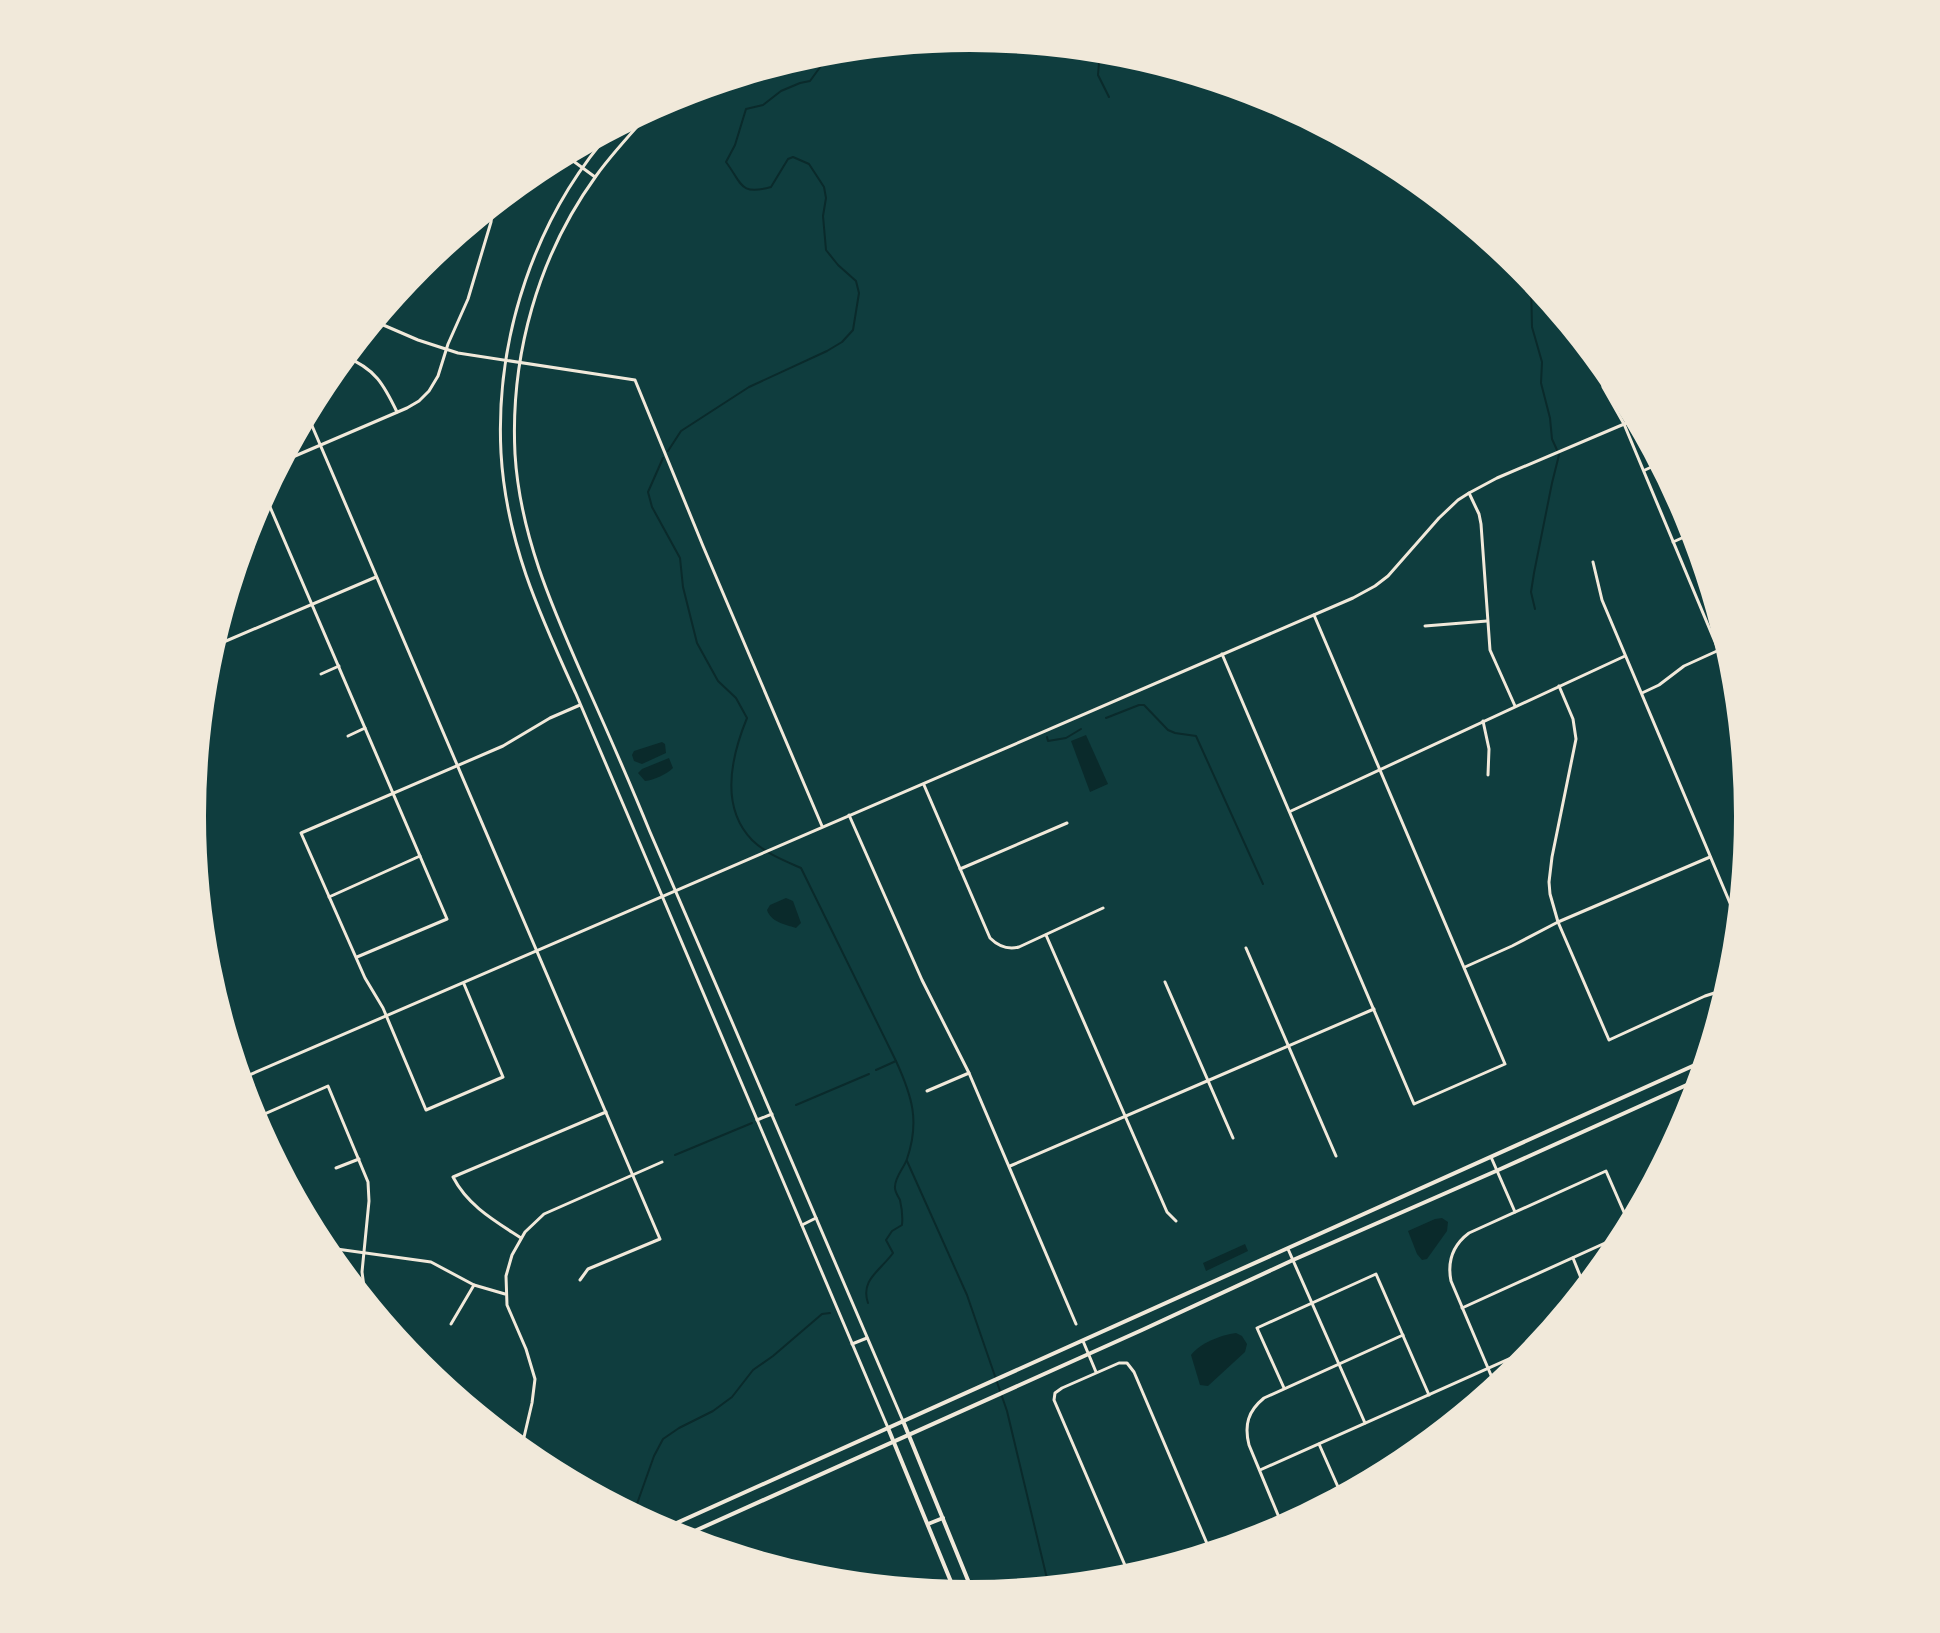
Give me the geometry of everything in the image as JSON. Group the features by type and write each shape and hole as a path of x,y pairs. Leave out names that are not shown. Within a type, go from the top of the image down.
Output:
{"main road":[{"path":"677,1523 1692,1066"},
{"path":"697,1530 1685,1086"},
{"path":"903,1421 968,1581"},
{"path":"888,1428 950,1580"},
{"path":"928,1524 943,1518"}],"street":[{"path":"635,130 595,177 552,249 528,321 519,364 515,415 520,500 535,560 560,625 903,1421"},
{"path":"598,149 570,187 540,243 514,317 505,362 501,455 515,539 530,588 888,1428"},
{"path":"574,163 595,177"},
{"path":"296,455 397,412 419,401 429,391 438,376 468,299 491,221"},
{"path":"384,325 447,350 505,362 635,380 822,826"},
{"path":"355,362 379,379 397,412"},
{"path":"1607,394 1624,424 1712,636"},
{"path":"251,1074 1353,598 1382,581 1448,509 1469,493 1624,424"},
{"path":"312,427 660,1239 588,1269 580,1280"},
{"path":"1643,471 1650,468"},
{"path":"1469,493 1481,524 1490,650 1515,706"},
{"path":"271,509 447,919 356,957"},
{"path":"1673,542 1681,538"},
{"path":"1593,562 1602,600 1729,902"},
{"path":"227,641 376,577"},
{"path":"1222,654 1414,1104 1505,1064 1314,615"},
{"path":"1425,626 1487,621"},
{"path":"1642,693 1659,685 1684,666 1716,651"},
{"path":"1290,811 1625,656"},
{"path":"321,674 339,666"},
{"path":"1559,686 1573,719 1576,739 1550,871 1550,894 1558,922 1609,1040 1713,993"},
{"path":"464,984 503,1077 426,1110 301,833 503,746 550,718 580,705"},
{"path":"1483,721 1489,749 1488,775"},
{"path":"348,736 365,728"},
{"path":"923,783 990,938 1001,946 1019,947 1103,908"},
{"path":"849,815 922,980 969,1073 1076,1324"},
{"path":"960,869 1067,823"},
{"path":"329,897 420,856"},
{"path":"1465,967 1558,922 1710,857"},
{"path":"1046,935 1167,1212 1176,1221"},
{"path":"1246,948 1336,1156"},
{"path":"1165,982 1233,1138"},
{"path":"1009,1166 1374,1009"},
{"path":"927,1091 969,1073"},
{"path":"266,1113 328,1086 368,1182 363,1282"},
{"path":"521,1238 473,1205 453,1177 606,1112"},
{"path":"757,1120 772,1114"},
{"path":"1490,1157 1515,1212"},
{"path":"336,1168 359,1159"},
{"path":"524,1437 535,1379 507,1305 506,1276 512,1255 530,1226 544,1214 662,1162"},
{"path":"1491,1375 1449,1272 1450,1258 1456,1245 1469,1233 1606,1171 1624,1212"},
{"path":"802,1225 816,1218"},
{"path":"1462,1308 1604,1244"},
{"path":"1288,1249 1365,1423"},
{"path":"340,1250 431,1262 474,1285 505,1294"},
{"path":"1573,1258 1581,1277"},
{"path":"1284,1388 1257,1328 1376,1274 1429,1395"},
{"path":"451,1324 474,1285"},
{"path":"1278,1516 1246,1432 1248,1418 1259,1402 1403,1335"},
{"path":"852,1344 868,1338"},
{"path":"1083,1341 1096,1372"},
{"path":"1260,1470 1509,1359"},
{"path":"1125,1565 1054,1400 1055,1393 1062,1388 1119,1363 1127,1363 1134,1372 1207,1543"},
{"path":"1319,1444 1338,1486"}],"water":[{"path":"1086,735 1108,784 1090,792 1071,741"},
{"path":"662,742 666,753 642,764 634,761 634,751"},
{"path":"669,758 673,768 660,776 645,781 638,773 642,769"},
{"path":"786,898 793,901 801,923 796,928 775,920 767,910 770,905"},
{"path":"1442,1218 1448,1222 1447,1231 1427,1259 1422,1260 1408,1231"},
{"path":"1245,1244 1248,1251 1206,1271 1203,1263"},
{"path":"1236,1333 1247,1344 1245,1352 1208,1386 1200,1385 1191,1355 1211,1340"}],"waterway":[{"path":"1099,64 1098,75 1109,97"},
{"path":"668,451 681,431 749,387 827,351 842,342 853,330 859,293 856,281 826,250 824,187 809,164 793,157 788,159 771,187 753,190 742,186 726,162 735,145 746,109 763,105 781,91 810,81 820,67"},
{"path":"1531,298 1532,327 1542,362 1541,383 1557,450"},
{"path":"1535,609 1531,592 1559,455"},
{"path":"663,458 648,492 652,507 680,558 683,587 697,643 718,681 736,698 747,718 733,765 735,812 742,827 757,845 801,868 896,1061 910,1097 913,1121 911,1145 895,1184 902,1225 892,1231 886,1240 893,1253 869,1282 868,1303"},
{"path":"1106,718 1144,705 1168,730 1196,736 1263,884"},
{"path":"1047,737 1048,741 1066,738 1081,729"},
{"path":"876,1070 896,1061"},
{"path":"796,1105 869,1074"},
{"path":"675,1155 752,1123"},
{"path":"907,1161 967,1295 1007,1411 1046,1576"},
{"path":"637,1504 663,1439 732,1397 753,1370 822,1314 830,1313"}]}
